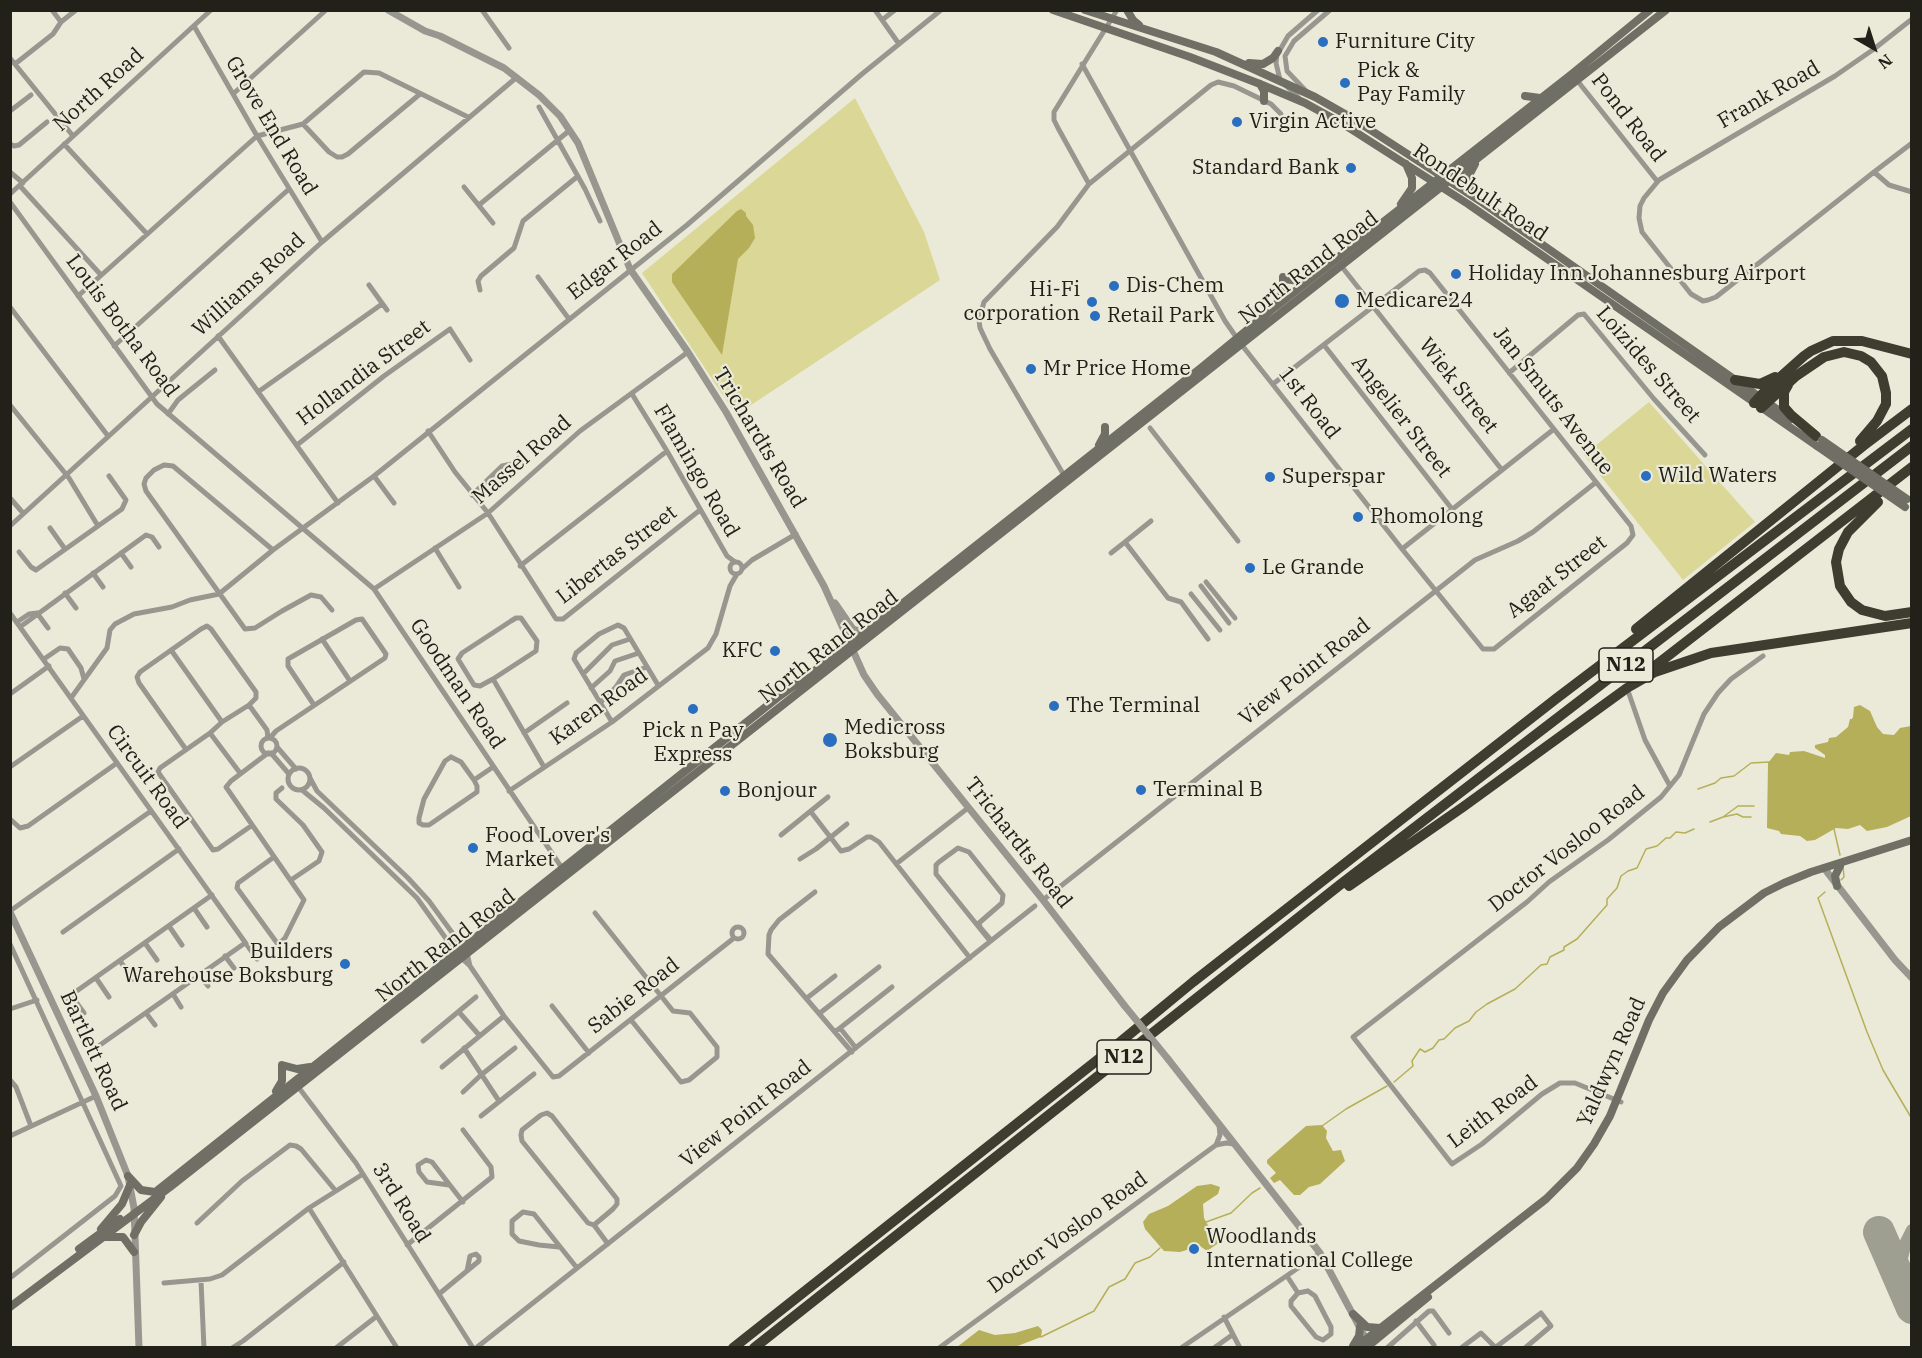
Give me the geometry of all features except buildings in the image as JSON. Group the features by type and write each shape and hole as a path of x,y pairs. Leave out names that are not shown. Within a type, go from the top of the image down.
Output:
{"highway":[{"path":"1735,380 1754,384 1766,382 1823,345 1842,340 1862,341 1911,354"},
{"path":"1760,403 1824,357 1844,352 1861,356 1877,368 1884,383 1886,404 1877,421 1859,443 1824,477"},
{"path":"1760,403 1804,356"},
{"path":"1796,376 1784,392 1783,404 1818,441"},
{"path":"1557,698 1662,608 1911,409"},
{"name":"N12","path":"733,1347 1557,698 1911,429"},
{"name":"N12","path":"754,1347 1168,1023 1341,884 1911,446"},
{"path":"1168,1023 1340,892 1463,807 1627,688 1911,467"},
{"path":"1911,471 1848,532 1839,549 1836,562 1840,586 1851,602 1862,610 1885,616 1911,612"},
{"path":"1627,688 1654,672 1711,653 1911,623"}],"main road":[{"name":"Rondebult Road","path":"1053,10 1190,57 1260,84 1343,124 1468,204 1909,505"},
{"name":"Rondebult Road","path":"1085,10 1103,13 1111,19 1236,61 1308,93 1483,203 1735,380 1760,403"},
{"path":"1127,10 1133,20 1146,29"},
{"name":"North Rand Road","path":"1065,478 1096,449 1342,267 1425,201 1575,77 1650,10"},
{"name":"North Rand Road","path":"133,1211 170,1187 296,1083 564,872 777,698 851,648 1239,341 1275,307 1540,98 1575,77 1666,10"},
{"path":"1236,61 1263,64 1273,58 1278,51"},
{"path":"1260,84 1264,90 1264,100"},
{"path":"1525,96 1540,98"},
{"path":"1483,203 1471,191 1468,177 1472,167 1488,150"},
{"path":"1388,218 1412,188 1412,178 1405,163"},
{"path":"1425,201 1435,196 1446,196 1468,204"},
{"path":"1275,307 1282,291 1283,278 1299,281 1312,278"},
{"path":"1096,449 1105,434 1105,427"},
{"name":"North Rand Road","path":"851,648 868,630 1009,523"},
{"name":"Yaldwyn Road","path":"1825,869 1911,841"},
{"name":"Yaldwyn Road","path":"1368,1345 1460,1269 1549,1201 1569,1181 1605,1134 1656,1007 1674,977 1694,951 1719,927 1764,894 1792,879 1911,841"},
{"path":"1837,886 1835,874 1840,866"},
{"name":"North Rand Road","path":"10,1307 262,1106 296,1083 311,1067 462,953"},
{"path":"262,1106 281,1084 282,1065 297,1069 311,1067"},
{"name":"Yaldwyn Road","path":"1368,1345 1383,1326 1558,1188 1594,1144 1619,1101"},
{"path":"128,1176 141,1190 155,1192"},
{"path":"101,1236 122,1204 130,1185"},
{"path":"134,1235 141,1222 170,1187"},
{"path":"101,1236 123,1237 134,1252"},
{"name":"North Rand Road","path":"10,1301 101,1236"},
{"path":"1353,1314 1370,1328 1383,1326"},
{"path":"1354,1347 1360,1328"},
{"path":"1354,1347 1368,1345"}],"street":[{"path":"52,10 61,22"},
{"name":"North Road","path":"10,194 211,10"},
{"path":"233,94 326,10"},
{"name":"Trichardts Road","path":"388,10 425,31 440,36"},
{"name":"Trichardts Road","path":"398,10 440,36 517,76 551,106 570,130 590,170 630,269 688,352 726,412 824,586 864,675 1320,1253 1368,1345"},
{"path":"482,10 509,48"},
{"path":"875,10 899,44"},
{"path":"882,20 895,10"},
{"name":"Edgar Road","path":"219,594 273,550 374,476 687,225 941,10"},
{"path":"1089,184 1053,116 1056,105 1117,10"},
{"path":"1305,104 1280,80 1276,63 1278,51 1293,31 1318,10"},
{"path":"1308,93 1287,71 1285,56 1294,41 1330,10"},
{"path":"15,64 56,31 61,22 72,12"},
{"path":"1096,26 1103,13"},
{"name":"Frank Road","path":"1874,172 1734,283 1708,300 1703,301 1691,294 1642,232 1639,212 1644,198 1657,181 1835,76 1880,45 1911,19"},
{"name":"Grove End Road","path":"194,26 257,136 322,242"},
{"path":"10,58 73,136"},
{"name":"1st Road","path":"1082,64 1206,288 1239,341 1480,646 1486,650 1494,649"},
{"path":"78,296 257,136 303,124 364,72 379,73 468,117"},
{"name":"Williams Road","path":"10,526 322,242 517,76"},
{"name":"Pond Road","path":"1575,77 1657,181"},
{"path":"1065,478 980,328 979,320 984,302 1058,227 1089,184 1215,83 1234,87 1264,100 1277,108 1281,114"},
{"path":"303,124 329,152 342,157 420,94"},
{"path":"10,111 31,95"},
{"path":"539,107 578,176 600,221"},
{"path":"10,144 19,145 47,122"},
{"path":"479,205 570,130"},
{"path":"1911,143 1874,172 1890,186 1911,192"},
{"path":"64,144 147,234"},
{"path":"12,173 101,275"},
{"path":"480,290 478,284 481,276 514,248 523,221 578,176"},
{"path":"464,187 493,223"},
{"path":"114,346 289,189"},
{"name":"Louis Botha Road","path":"10,202 151,397 302,528"},
{"name":"Wiek Street","path":"1342,267 1502,470"},
{"name":"Jan Smuts Avenue","path":"1374,306 1419,271 1425,270 1430,273 1631,526"},
{"path":"538,277 569,319"},
{"path":"369,285 387,310"},
{"path":"258,392 381,304"},
{"path":"1273,384 1374,306"},
{"path":"10,307 108,435"},
{"name":"Loizides Street","path":"1509,372 1578,315 1584,314 1589,317 1654,399 1705,455"},
{"name":"Hollandia Street","path":"297,445 384,376 450,329 470,360"},
{"path":"218,336 338,503"},
{"name":"Angelier Street","path":"1324,345 1452,509"},
{"name":"Massel Road","path":"374,589 488,513 580,431 688,352"},
{"path":"168,414 178,400 215,370"},
{"name":"Flamingo Road","path":"632,394 734,567"},
{"path":"10,405 65,474 98,526"},
{"path":"1150,428 1238,541"},
{"path":"1402,549 1554,429"},
{"path":"428,431 472,495 488,513 520,566 667,451"},
{"path":"472,495 502,466 512,464 522,456"},
{"path":"273,550 173,466 164,465 149,474 144,484 146,491 243,628 249,630 311,596 321,597 332,610"},
{"path":"19,552 36,570 122,509 126,503 125,498 109,476"},
{"path":"374,476 394,503"},
{"name":"View Point Road","path":"1043,900 1475,560 1533,532 1595,483"},
{"path":"10,498 23,513"},
{"name":"Libertas Street","path":"520,566 552,616 556,619 563,619 700,510"},
{"path":"1111,552 1151,521"},
{"name":"Agaat Street","path":"1494,649 1627,543 1633,535 1631,526"},
{"path":"50,528 65,549"},
{"name":"Goodman Road","path":"302,528 374,589 564,872"},
{"path":"734,567 752,560 796,534"},
{"path":"16,623 29,614 37,613 146,535 152,537 159,547"},
{"path":"1125,542 1168,598 1181,602 1208,639"},
{"path":"435,548 459,587"},
{"path":"121,553 131,567"},
{"path":"734,567 742,569 752,560"},
{"name":"Karen Road","path":"508,791 612,722 708,648 716,634 734,567"},
{"path":"93,573 104,587"},
{"path":"1206,582 1235,618"},
{"path":"824,586 853,629 860,632 868,630"},
{"path":"1201,586 1229,623"},
{"path":"65,593 76,608"},
{"path":"71,698 107,648 110,630 115,624 134,614 172,607 190,600 219,594"},
{"path":"1191,594 1220,630"},
{"name":"Circuit Road","path":"10,613 257,959"},
{"path":"37,613 48,628"},
{"path":"521,618 537,641 536,651 493,679 480,686 474,685 459,663 459,656 511,621 521,618"},
{"path":"289,774 269,753 262,750 261,744 276,731 386,656 362,619 356,620 289,657 287,661 314,705"},
{"path":"612,722 574,659 574,656 599,634 618,625 624,628 658,685"},
{"path":"186,748 138,680 140,672 201,628 209,627 256,692 256,698 186,748 158,772 212,849 218,849 252,826"},
{"path":"322,639 350,681"},
{"path":"583,674 612,645 630,639"},
{"path":"44,659 60,648 68,649 81,668 84,679"},
{"path":"171,650 222,722"},
{"path":"591,688 610,671 615,661 639,653"},
{"name":"Doctor Vosloo Road","path":"1452,1164 1353,1037 1661,797 1682,768 1704,714 1718,693 1731,679 1763,656"},
{"path":"10,694 49,666"},
{"path":"600,703 616,687 622,677 647,667"},
{"path":"493,679 544,767"},
{"path":"1627,688 1645,740 1670,786"},
{"path":"524,733 567,702"},
{"path":"249,705 267,730 269,738 276,742 277,747 296,769 306,772 316,791 408,878 429,901 504,1016 442,1067"},
{"path":"10,767 84,716"},
{"path":"210,733 240,773"},
{"path":"274,857 238,883 237,888 276,943 283,941 304,902 303,898 226,787 228,782 277,747"},
{"path":"451,757 461,762 474,780 477,789 472,797 429,825 419,822 424,799 447,759 451,757"},
{"path":"10,819 20,828 28,826 117,763"},
{"path":"474,780 493,767"},
{"path":"296,769 289,774 290,786 296,790 302,790 324,808 404,885 462,953"},
{"path":"302,790 308,785 310,778"},
{"path":"282,788 276,792 276,799 303,825 322,852 319,861 291,880"},
{"path":"781,835 828,797"},
{"path":"896,864 968,808"},
{"path":"10,912 151,811"},
{"path":"811,812 841,850 849,849 864,838 871,837 879,842 970,958"},
{"path":"800,859 847,824"},
{"path":"958,848 969,852 1003,895 1002,903 979,923 991,941 936,874 939,862 958,848"},
{"path":"63,932 179,849"},
{"path":"1825,869 1911,978"},
{"path":"815,892 779,920 769,935 768,950 770,956 854,1050"},
{"path":"64,1000 212,895"},
{"name":"View Point Road","path":"474,1347 608,1244 1035,906"},
{"path":"194,908 207,927"},
{"name":"Bartlett Road","path":"10,912 96,1096 128,1176 133,1211 139,1347"},
{"path":"595,913 675,1013 690,1013 718,1049 716,1059 689,1080 678,1081 630,1020"},
{"path":"169,926 182,945"},
{"name":"Sabie Road","path":"504,1016 553,1077 559,1076 734,938"},
{"path":"145,943 157,960"},
{"path":"100,1045 245,943"},
{"name":"Bartlett Road","path":"10,944 121,1189 10,1278"},
{"path":"225,956 234,968"},
{"path":"120,961 133,979"},
{"path":"820,1013 879,967"},
{"path":"199,975 208,987"},
{"path":"807,998 835,976"},
{"path":"96,978 109,997"},
{"path":"836,1029 892,987"},
{"path":"173,994 181,1007"},
{"path":"71,996 84,1013"},
{"path":"423,1041 476,997"},
{"path":"10,1009 37,1000"},
{"path":"552,1006 588,1053"},
{"path":"459,1012 479,1035"},
{"path":"146,1013 155,1025"},
{"path":"464,1048 480,1075 500,1101"},
{"path":"463,1092 480,1075 515,1048"},
{"path":"482,1116 534,1074"},
{"path":"10,1080 16,1088 31,1126"},
{"name":"3rd Road","path":"296,1083 339,1138 474,1347"},
{"name":"Leith Road","path":"1452,1164 1497,1133 1556,1084 1575,1083 1619,1101"},
{"path":"10,1136 96,1096"},
{"path":"594,1225 613,1209 617,1200 552,1116 547,1113 541,1115 522,1130 520,1135 522,1141 588,1223 594,1225 608,1244"},
{"path":"1216,1145 1220,1135 1219,1125"},
{"path":"407,1245 489,1181 493,1172 490,1165 463,1130"},
{"path":"1216,1145 1234,1144"},
{"path":"197,1222 242,1181 290,1145 301,1149 335,1190"},
{"name":"Doctor Vosloo Road","path":"939,1347 1216,1145"},
{"path":"449,1185 427,1182 419,1172 418,1165 426,1160 432,1162 463,1202"},
{"path":"164,1283 201,1281 222,1275 309,1208 363,1174"},
{"path":"309,1208 397,1347"},
{"path":"559,1246 519,1241 512,1234 512,1221 523,1212 534,1214 577,1268"},
{"path":"1181,1347 1320,1253"},
{"path":"232,1347 243,1341 344,1262"},
{"path":"439,1294 467,1271"},
{"path":"1287,1276 1298,1293"},
{"path":"201,1281 204,1347"},
{"path":"1308,1290 1313,1293 1331,1327 1332,1332 1329,1337 1317,1339 1292,1307 1292,1301 1298,1293 1308,1290"},
{"path":"1387,1347 1431,1310 1449,1333"},
{"path":"1461,1347 1478,1334 1483,1333 1496,1347 1541,1313 1551,1326 1525,1347"},
{"path":"336,1347 377,1316"},
{"path":"1224,1317 1240,1347"},
{"path":"1416,1322 1434,1345"},
{"path":"1214,1347 1232,1335"}],"shaded area":[{"path":"855,98 924,232 940,280 736,415 642,273"},
{"path":"741,209 753,225 755,238 738,259 722,355 672,282 672,274"},
{"name":"Wild Waters","path":"1649,402 1755,522 1683,580 1584,455"},
{"path":"1860,705 1870,711 1883,734 1894,735 1900,728 1911,726 1911,816 1887,827 1867,831 1860,825 1848,829 1836,828 1815,840 1807,841 1800,836 1781,834 1779,831 1767,828 1768,763 1776,753 1789,755 1790,752 1804,751 1825,758 1825,755 1815,748 1815,745 1828,742 1829,738 1836,737 1848,727 1853,717 1854,707"},
{"path":"1322,1125 1327,1131 1326,1138 1333,1151 1341,1150 1345,1161 1320,1184 1309,1187 1300,1195 1294,1195 1280,1180 1274,1183 1270,1178 1276,1173 1267,1160 1306,1126"},
{"path":"1211,1184 1220,1187 1218,1194 1203,1204 1204,1218 1211,1231 1229,1236 1207,1251 1200,1246 1180,1252 1164,1251 1145,1229 1143,1222 1149,1214 1168,1206 1197,1186"},
{"path":"1038,1326 1042,1330 1041,1337 1015,1347 957,1347 979,1330 995,1335 1015,1333"}],"waterway":[{"path":"1698,789 1715,783 1721,778 1734,776 1751,763 1769,762"},
{"path":"1710,822 1723,817 1738,806 1754,806"},
{"path":"1723,817 1737,814 1751,817"},
{"path":"1394,1082 1413,1066 1412,1061 1420,1049 1425,1052 1433,1048 1439,1040 1444,1039 1455,1028 1469,1021 1487,1004 1515,989 1541,965 1547,964 1550,957 1564,950 1564,947 1577,939 1607,905 1607,899 1617,888 1621,876 1637,868 1646,849 1657,846 1676,832 1685,833 1694,829"},
{"path":"1834,829 1840,855"},
{"path":"1841,880 1844,877 1843,867"},
{"path":"1825,892 1818,898 1867,1032 1883,1070 1912,1119"},
{"path":"1322,1126 1346,1109 1387,1086"},
{"path":"1206,1222 1231,1213 1260,1188"},
{"path":"1041,1337 1094,1311 1109,1287 1125,1279 1135,1263 1150,1257 1160,1248"}],"taxiway":[{"path":"1906,1295 1901,1262 1912,1230"}],"runway":[{"path":"1879,1232 1912,1308"}],"place":[{"name":"Furniture City","path":"1323,42"},
{"name":"Pick & Pay Family","path":"1345,83"},
{"name":"Virgin Active","path":"1237,122"},
{"name":"Standard Bank","path":"1351,168"},
{"name":"Holiday Inn Johannesburg Airport","path":"1456,274"},
{"name":"Dis-Chem","path":"1114,286"},
{"name":"Medicare24","path":"1342,301"},
{"name":"Hi-Fi corporation","path":"1092,302"},
{"name":"Retail Park","path":"1095,316"},
{"name":"Mr Price Home","path":"1031,369"},
{"name":"Wild Waters","path":"1646,476"},
{"name":"Superspar","path":"1270,477"},
{"name":"Phomolong","path":"1358,517"},
{"name":"Le Grande","path":"1250,568"},
{"name":"KFC","path":"775,651"},
{"name":"The Terminal","path":"1054,706"},
{"name":"Pick n Pay Express","path":"693,709"},
{"name":"Medicross Boksburg","path":"830,740"},
{"name":"Terminal B","path":"1141,790"},
{"name":"Bonjour","path":"725,791"},
{"name":"Food Lover's Market","path":"473,848"},
{"name":"Builders Warehouse Boksburg","path":"345,964"},
{"name":"Woodlands International College","path":"1194,1249"}]}
